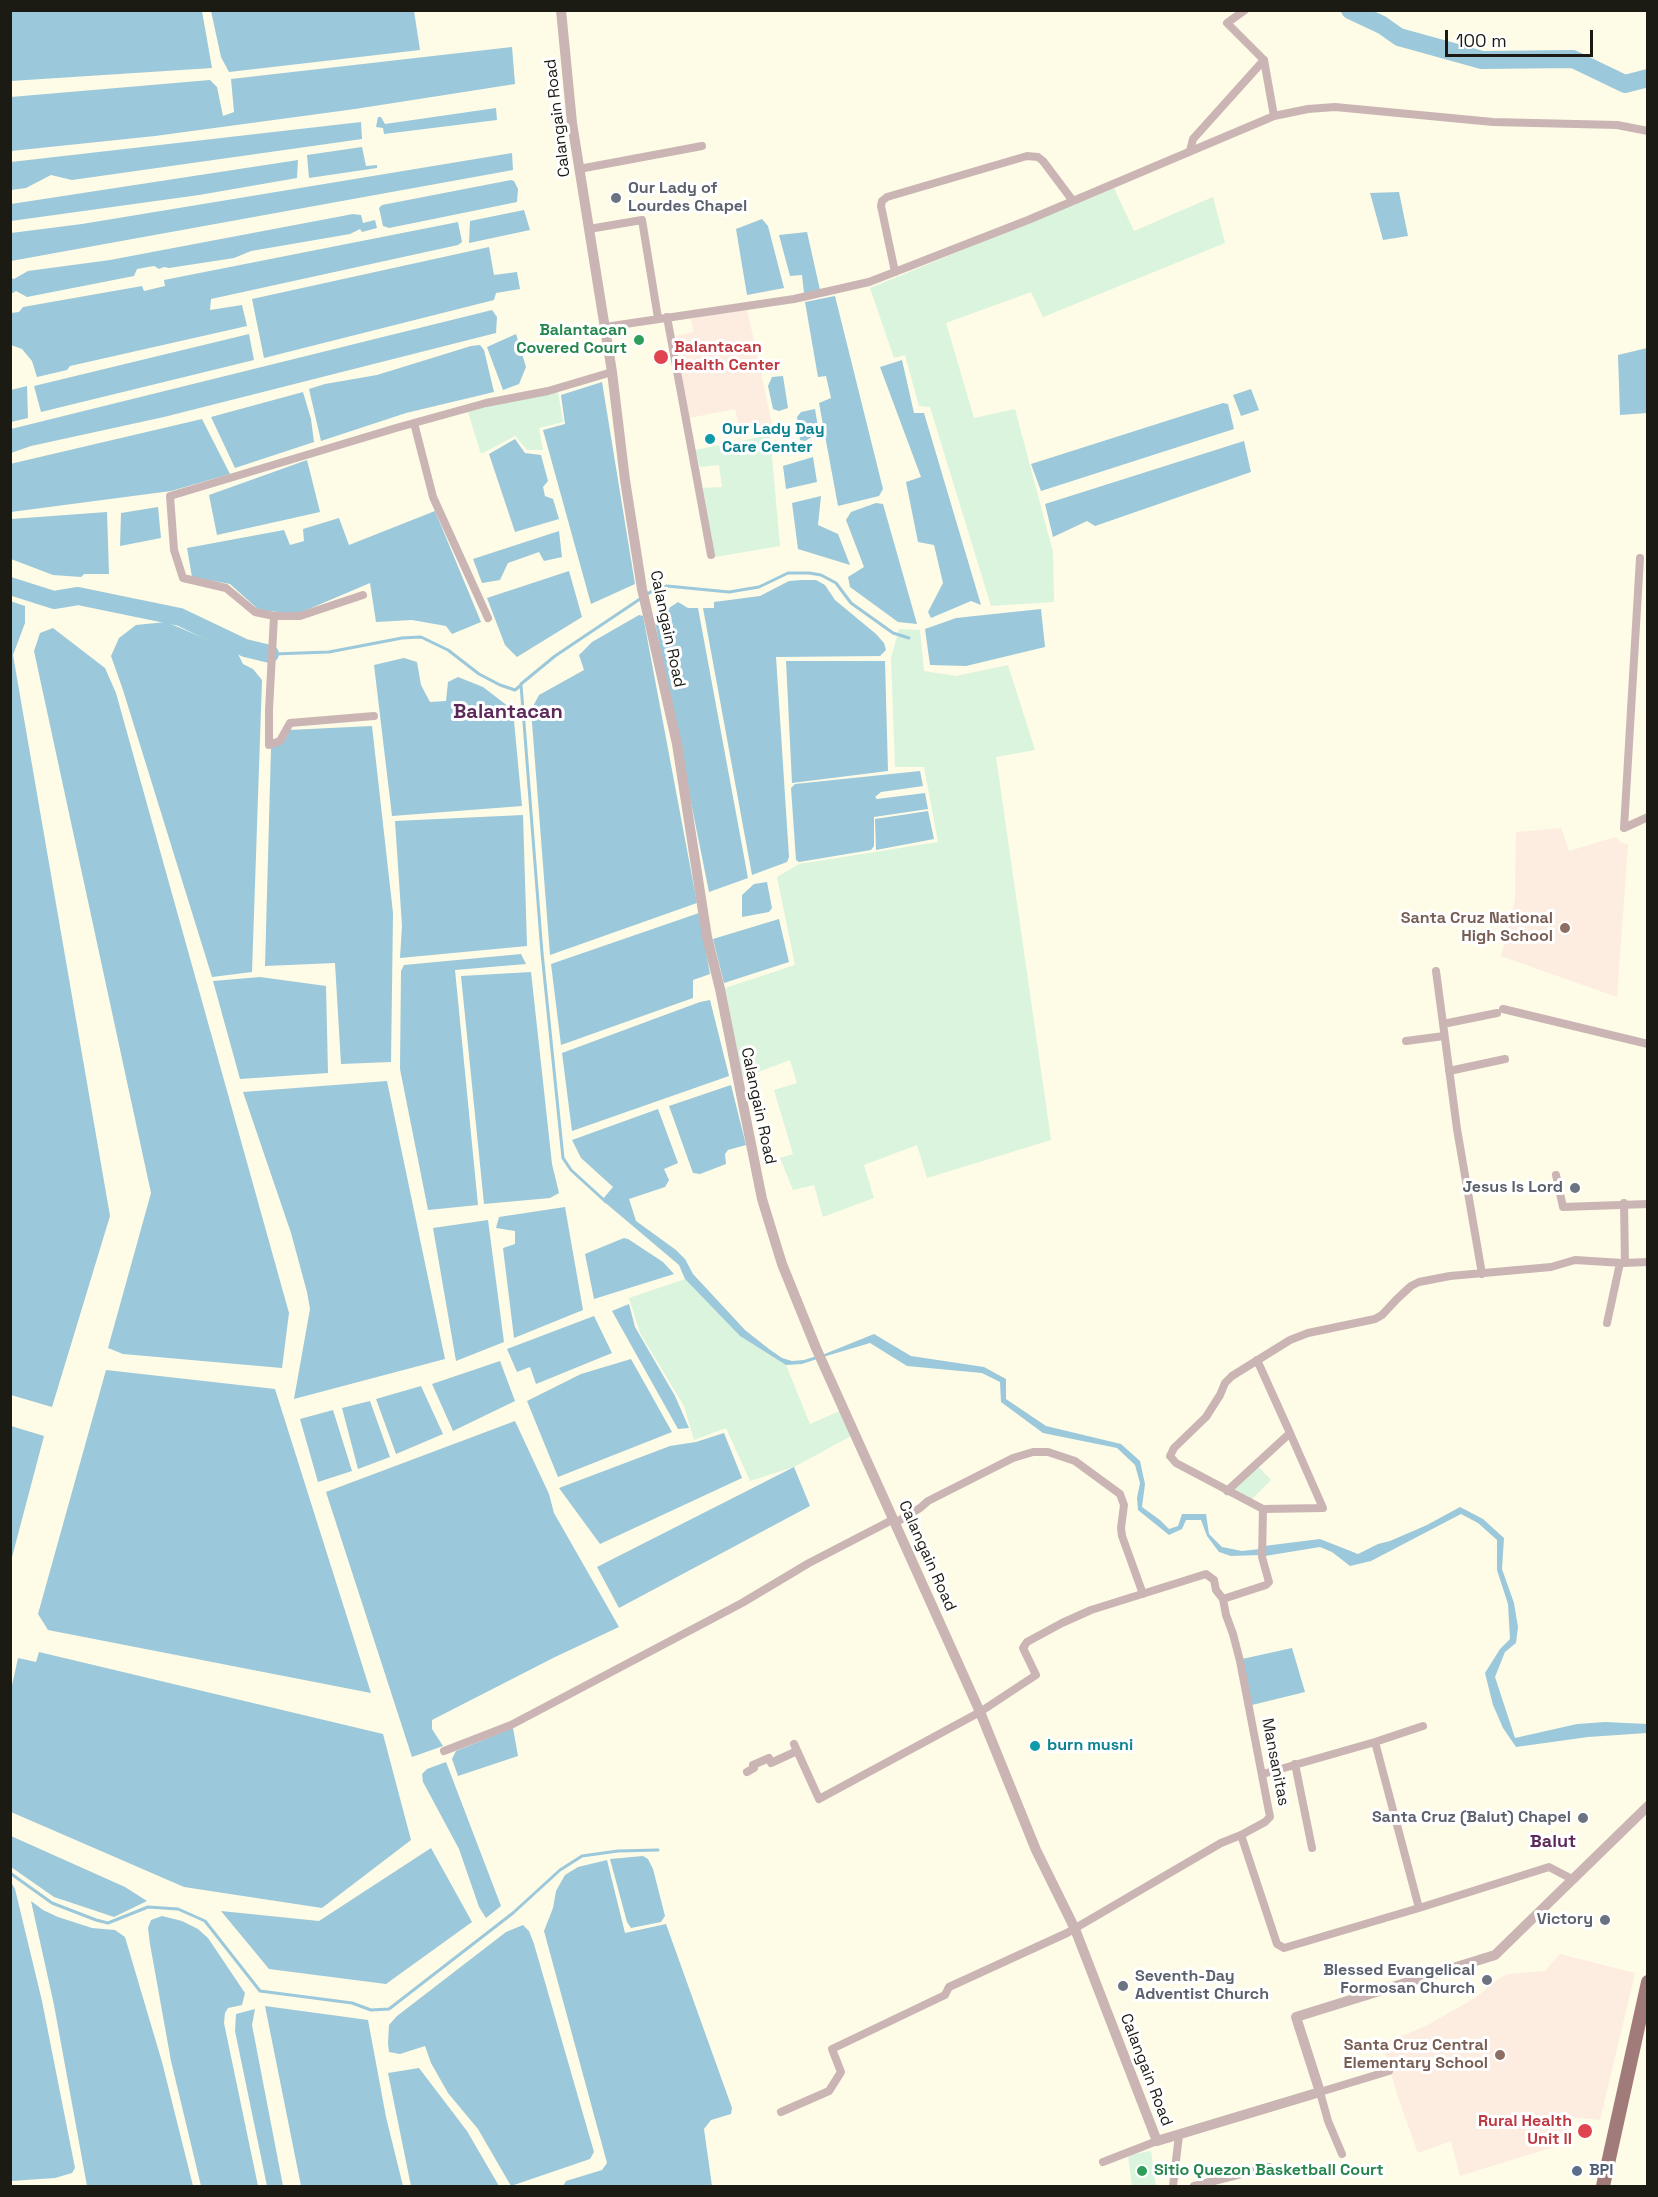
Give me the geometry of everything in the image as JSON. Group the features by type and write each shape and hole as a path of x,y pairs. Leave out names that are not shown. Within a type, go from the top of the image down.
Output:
{"main road":[{"path":"1603,2187 1647,1982"}],"street":[{"name":"Calangain Road","path":"561,10 572,123 612,372 625,480 642,590 677,744 707,937 720,989 762,1199 782,1264 819,1354 980,1712 1036,1850 1074,1929 1157,2141"},
{"path":"1245,10 1227,23 1264,60 1274,116"},
{"path":"1190,151 1193,139 1264,60"},
{"path":"605,327 794,299 869,282 1073,201 1274,116 1321,107 1493,122 1617,125 1647,131"},
{"path":"579,169 702,146"},
{"path":"895,272 881,206 882,201 887,197 1027,156 1038,156 1073,201"},
{"path":"589,229 642,220 711,555"},
{"path":"363,595 300,616 274,616 255,612 226,588 183,578 174,550 170,496 414,423 486,403 548,391 612,372"},
{"path":"414,423 433,497 488,618"},
{"path":"1640,558 1624,828 1647,817"},
{"path":"274,616 268,710 269,745 280,741 290,723 374,716"},
{"path":"1436,971 1449,1071 1482,1274"},
{"path":"1443,1024 1500,1011 1647,1044"},
{"path":"1406,1041 1444,1036"},
{"path":"1449,1071 1505,1059"},
{"path":"1556,1175 1563,1207 1624,1203 1647,1204"},
{"path":"1606,1323 1623,1263 1624,1203"},
{"path":"1257,1360 1323,1508 1263,1509 1176,1463 1170,1456 1174,1448 1206,1417 1225,1383 1232,1376 1257,1360 1290,1340 1308,1333 1356,1324 1382,1316 1411,1286 1419,1282 1450,1276 1551,1267 1575,1260 1647,1262"},
{"path":"1227,1491 1290,1433"},
{"path":"444,1752 512,1725 742,1603 809,1563 895,1521 920,1508 928,1501 1013,1458 1033,1452 1048,1452 1075,1461 1120,1494 1124,1505 1122,1536 1143,1594 1091,1610 1027,1642 1023,1648 1036,1676 980,1712 819,1799 796,1748 771,1763 769,1758 753,1765 754,1768 747,1772"},
{"path":"1223,1599 1269,1582 1262,1557 1263,1509"},
{"name":"Mansanitas","path":"781,2112 829,2091 841,2072 832,2049 945,1995 949,1987 1074,1929 1221,1843 1265,1822 1270,1817 1240,1661 1223,1599 1216,1590 1214,1580 1206,1574 1143,1594"},
{"path":"1263,1774 1423,1726"},
{"path":"1375,1742 1419,1908"},
{"path":"1295,1764 1312,1848"},
{"path":"1342,2154 1328,2121 1296,2017 1495,1955 1647,1806"},
{"path":"1241,1835 1277,1944 1284,1948 1549,1867 1572,1879"},
{"path":"1103,2162 1157,2141 1389,2071"},
{"path":"1173,2187 1179,2135"},
{"path":"1194,2187 1269,2167"}],"shaded area":[{"path":"747,309 772,424 740,431 735,409 689,418 676,336 693,332 691,318"},
{"name":"Santa Cruz National High School","path":"1561,828 1569,851 1616,837 1621,843 1628,844 1617,997 1501,956 1515,900 1516,832"},
{"name":"Santa Cruz Central Elementary School","path":"1560,1954 1635,1973 1600,2120 1571,2117 1563,2144 1460,2176 1451,2141 1418,2153 1382,2044 1426,2026 1475,1998 1498,1979 1508,1974 1545,1971"}],"green space":[{"path":"1114,188 1134,231 1213,197 1225,243 1043,317 1031,292 946,323 974,418 1015,409 1053,552 1054,602 991,606 930,407 919,406 905,355 894,358 870,288"},
{"path":"558,392 563,422 539,428 543,450 527,450 515,436 481,454 468,412"},
{"path":"770,435 780,546 715,557 703,488 722,487 719,465 700,467 695,450"},
{"path":"899,629 920,630 924,671 956,676 1008,665 1035,750 996,757 1051,1140 927,1178 917,1145 864,1165 874,1198 823,1217 814,1185 793,1190 780,1158 793,1154 774,1090 797,1083 790,1060 742,1078 725,988 795,965 777,877 799,864 938,842 924,767 895,767 891,658"},
{"path":"685,1279 740,1336 786,1365 810,1424 842,1410 853,1435 794,1467 750,1481 726,1428 694,1440 684,1406 640,1333 629,1298"},
{"path":"1257,1465 1271,1480 1250,1501 1229,1491"},
{"name":"Sitio Quezon Basketball Court","path":"1151,2151 1156,2186 1132,2186 1128,2155"}],"water":[{"path":"11,10 202,11 212,68 11,81"},
{"path":"211,11 414,11 420,50 229,72 221,57"},
{"path":"512,47 515,84 355,109 155,136 11,151 11,97 210,80 217,87 223,116 234,112 231,79"},
{"path":"496,108 497,120 384,134 383,128 376,127 378,117 381,117 385,124"},
{"path":"361,122 362,139 72,180 51,175 26,188 11,190 11,162"},
{"path":"362,147 366,166 377,165 377,168 309,178 307,155"},
{"path":"512,153 513,170 11,261 11,233 82,224"},
{"path":"298,160 297,178 199,195 11,221 11,204"},
{"path":"511,180 518,189 517,202 389,228 383,226 379,208 382,205"},
{"path":"1399,192 1408,236 1383,240 1370,193"},
{"path":"524,210 530,230 469,243 470,221"},
{"path":"353,214 361,215 363,223 375,220 377,228 362,232 360,229 350,234 251,251 234,258 169,268 159,269 154,266 137,269 134,276 27,297 16,291 11,294 11,278 14,279 28,271 110,260"},
{"path":"762,219 768,226 784,288 747,295 736,229"},
{"path":"458,222 462,242 458,245 211,299 210,310 242,305 247,326 70,366 67,370 37,377 32,361 22,349 11,345 11,313 19,312 23,307 142,286 144,291 165,286 164,280"},
{"path":"807,232 820,290 804,293 802,275 790,276 779,235"},
{"path":"489,247 494,275 517,272 520,289 496,293 494,300 264,358 252,299"},
{"path":"835,296 883,489 879,496 838,506 819,403 831,398 826,376 818,377 805,302"},
{"path":"492,310 497,317 496,333 164,417 31,446 11,453 11,429"},
{"path":"249,334 254,360 41,412 34,386"},
{"path":"516,334 526,367 519,384 503,390 487,347"},
{"path":"480,345 484,350 494,392 406,413 321,441 309,389 377,375"},
{"path":"1647,348 1647,413 1620,415 1618,355"},
{"path":"902,360 914,413 924,413 981,605 971,601 931,618 928,612 943,583 934,545 918,542 906,482 921,477 880,367"},
{"path":"783,376 788,408 779,411 773,409 768,386 772,377"},
{"path":"602,382 635,584 591,604 543,430 565,424 561,395"},
{"path":"27,386 28,418 11,422 11,390"},
{"path":"1251,389 1259,410 1241,416 1233,395"},
{"path":"303,392 311,419 314,442 235,468 211,417"},
{"path":"1223,403 1228,404 1234,429 1041,491 1031,464"},
{"path":"815,409 819,433 805,441 800,440 797,417 801,412"},
{"path":"202,419 230,474 171,491 11,512 10,464"},
{"path":"515,439 525,453 541,455 548,481 543,487 545,496 553,499 559,519 515,532 489,454"},
{"path":"1244,441 1251,472 1095,526 1087,521 1053,537 1045,504"},
{"path":"813,457 817,482 786,489 783,466"},
{"path":"307,460 320,512 217,535 209,495"},
{"path":"821,496 818,525 838,534 850,565 798,549 792,503"},
{"path":"876,503 883,504 917,624 898,622 850,587 848,577 864,567 846,520 851,512"},
{"path":"158,507 161,538 120,546 121,513"},
{"path":"435,511 481,622 452,634 446,626 412,620 376,622 370,583 297,614 259,610 230,584 192,577 187,548 284,530 290,545 304,541 303,529 339,518 349,545"},
{"path":"107,512 109,574 84,574 81,577 53,575 11,559 11,519"},
{"path":"559,531 562,557 544,561 539,552 508,563 500,580 482,583 473,559"},
{"path":"569,571 582,617 517,657 505,645 487,598"},
{"path":"816,580 825,585 835,600 876,634 884,643 886,650 880,656 776,657 789,857 787,862 752,875 703,608 714,608 714,602 760,596 789,581"},
{"path":"10,601 25,606 25,623 13,655 110,1216 52,1407 11,1395"},
{"path":"678,602 688,608 698,608 748,878 709,892 654,618"},
{"path":"1041,609 1045,647 966,666 930,665 925,629 956,618"},
{"path":"639,615 643,616 697,903 550,955 531,710 539,695 584,670 579,655 592,642"},
{"path":"166,622 237,652 243,664 253,669 262,680 252,972 212,977 111,656 119,638 136,625"},
{"path":"53,628 105,668 116,693 289,1313 282,1368 123,1354 108,1348 151,1193 34,651 40,633"},
{"path":"404,658 417,662 421,685 430,702 446,701 448,682 458,677 483,687 513,710 522,806 392,816 374,665"},
{"path":"786,661 885,661 888,771 792,783"},
{"path":"372,726 393,913 391,1062 341,1064 335,963 265,966 271,748 289,730"},
{"path":"920,771 923,786 881,792 875,797 877,799 925,793 928,809 874,817 874,846 871,850 799,862 796,860 791,788 795,784"},
{"path":"928,811 934,839 876,850 875,819"},
{"path":"523,815 527,946 400,958 402,926 395,821"},
{"path":"767,882 772,908 769,912 742,917 742,895 754,884"},
{"path":"699,913 710,974 693,980 693,998 561,1045 551,964"},
{"path":"779,919 789,962 724,983 713,939"},
{"path":"521,954 526,964 455,970 478,1205 428,1210 400,1069 401,971 404,965"},
{"path":"531,972 552,1164 559,1193 550,1198 484,1204 461,976"},
{"path":"260,977 326,986 328,1073 240,1079 213,981"},
{"path":"710,1000 729,1076 572,1131 562,1053"},
{"path":"387,1081 445,1359 294,1399 310,1309 291,1233 243,1092"},
{"path":"731,1085 746,1145 728,1150 725,1154 726,1164 700,1174 693,1173 669,1106"},
{"path":"658,1109 678,1163 664,1169 669,1180 665,1187 629,1199 636,1221 676,1250 685,1259 693,1274 745,1330 769,1349 782,1358 792,1361 820,1355 820,1358 802,1364 786,1365 740,1336 685,1279 679,1265 602,1200 613,1187 581,1158 572,1140"},
{"path":"565,1207 583,1310 514,1338 503,1248 515,1244 515,1231 496,1228 499,1217"},
{"path":"488,1220 504,1342 456,1361 433,1228"},
{"path":"624,1238 663,1262 674,1274 594,1299 585,1254"},
{"path":"629,1304 635,1327 675,1396 689,1428 678,1429 612,1311"},
{"path":"594,1316 612,1353 536,1384 530,1367 517,1372 507,1349"},
{"path":"874,1334 911,1356 984,1367 1006,1379 1006,1399 1046,1426 1121,1444 1140,1461 1145,1484 1142,1507 1169,1529 1178,1526 1182,1514 1206,1514 1209,1534 1222,1547 1242,1551 1260,1549 1261,1555 1231,1556 1219,1552 1207,1536 1201,1520 1186,1520 1182,1529 1169,1535 1138,1510 1137,1498 1140,1483 1135,1465 1117,1448 1043,1433 1001,1402 1000,1382 982,1373 907,1366 870,1343 823,1357 822,1355"},
{"path":"631,1359 672,1432 558,1477 527,1401 581,1374"},
{"path":"500,1361 515,1401 453,1431 432,1384"},
{"path":"106,1370 275,1389 371,1693 48,1630 38,1614"},
{"path":"421,1386 443,1434 396,1454 376,1399"},
{"path":"370,1401 390,1457 358,1469 342,1408"},
{"path":"333,1410 352,1471 318,1482 300,1419"},
{"path":"515,1421 549,1494 554,1513 619,1627 432,1720 432,1729 443,1746 412,1757 326,1492"},
{"path":"10,1426 44,1436 11,1561"},
{"path":"724,1433 742,1478 600,1544 559,1488 670,1446 696,1442"},
{"path":"794,1467 810,1506 619,1608 597,1567"},
{"path":"1460,1507 1483,1519 1504,1538 1502,1569 1514,1603 1518,1627 1516,1643 1505,1652 1495,1677 1515,1738 1577,1724 1605,1722 1647,1724 1647,1733 1588,1737 1516,1747 1503,1728 1493,1705 1485,1673 1500,1649 1510,1639 1508,1604 1497,1570 1497,1540 1478,1523 1461,1514 1371,1561 1350,1566 1332,1552 1320,1547 1265,1556 1264,1546 1320,1539 1358,1554 1427,1525"},
{"path":"1292,1648 1305,1692 1252,1705 1242,1659"},
{"path":"39,1652 383,1734 411,1840 322,1908 184,1887 11,1812 11,1690 18,1658 36,1662"},
{"path":"513,1728 518,1756 458,1776 452,1759 456,1751"},
{"path":"446,1762 501,1906 486,1918 479,1907 459,1849 423,1782 422,1774 427,1769"},
{"path":"11,1836 125,1887 147,1901 114,1917 54,1897 11,1867"},
{"path":"431,1848 472,1922 386,1984 269,1969 221,1911 319,1921"},
{"path":"643,1856 648,1859 653,1869 665,1916 661,1922 631,1928 627,1922 610,1859"},
{"path":"607,1860 625,1933 666,1924 732,2108 731,2114 711,2120 704,2129 712,2186 563,2186 566,2181 602,2170 607,2163 544,1931 553,1908 556,1891 565,1875 578,1867"},
{"path":"11,1882 15,1889 42,2001 75,2168 72,2173 55,2178 11,2181"},
{"path":"31,1901 58,1917 92,1928 115,1930 125,1937 162,2062 193,2186 87,2186 54,2005"},
{"path":"162,1916 182,1921 198,1929 208,1938 245,1993 242,2005 228,2008 224,2023 258,2186 201,2186 171,2061 150,1944 148,1928 151,1920"},
{"path":"523,1925 529,1931 534,1944 594,2152 590,2159 511,2186 478,2129 448,2093 431,2063 425,2046 400,2054 389,2052 388,2043 389,2025 397,2016 506,1932"},
{"path":"265,2006 368,2020 386,2117 403,2186 301,2186"},
{"path":"255,2009 252,2025 283,2186 267,2186 235,2031 236,2014"},
{"path":"419,2068 467,2131 499,2186 411,2186 388,2073"}],"waterway":[{"path":"1350,10 1382,25 1399,37 1482,60 1573,59 1625,84 1648,78"},
{"path":"646,595 655,589 667,586 729,592 759,587 788,573 809,573 821,575 836,583 851,603 893,633 909,638"},
{"path":"10,586 54,600 78,596 180,617 245,648 270,654"},
{"path":"521,684 555,656 640,599"},
{"path":"273,654 329,652 402,638 421,637 448,650 479,674 500,685 515,690 521,685 542,953 563,1158 571,1170 606,1202"},
{"path":"10,1873 52,1903 108,1923 148,1907 178,1909 205,1921 260,1991 352,2003 371,2010 389,2009 513,1913 560,1870 582,1856 618,1851 658,1850"}],"place":[{"name":"Our Lady of Lourdes Chapel","path":"616,198"},
{"name":"Balantacan Covered Court","path":"639,340"},
{"name":"Balantacan Health Center","path":"661,357"},
{"name":"Our Lady Day Care Center","path":"710,439"},
{"name":"Santa Cruz National High School","path":"1565,928"},
{"name":"Jesus Is Lord","path":"1575,1188"},
{"name":"burn musni","path":"1035,1746"},
{"name":"Santa Cruz (Balut) Chapel","path":"1583,1818"},
{"name":"Victory","path":"1605,1920"},
{"name":"Blessed Evangelical Formosan Church","path":"1487,1980"},
{"name":"Seventh-Day Adventist Church","path":"1123,1986"},
{"name":"Santa Cruz Central Elementary School","path":"1500,2055"},
{"name":"Rural Health Unit II","path":"1585,2131"},
{"name":"Sitio Quezon Basketball Court","path":"1142,2171"},
{"name":"BPI","path":"1577,2171"}],"district":[{"name":"Balantacan","path":"508,713"},
{"name":"Balut","path":"1553,1842"}]}
